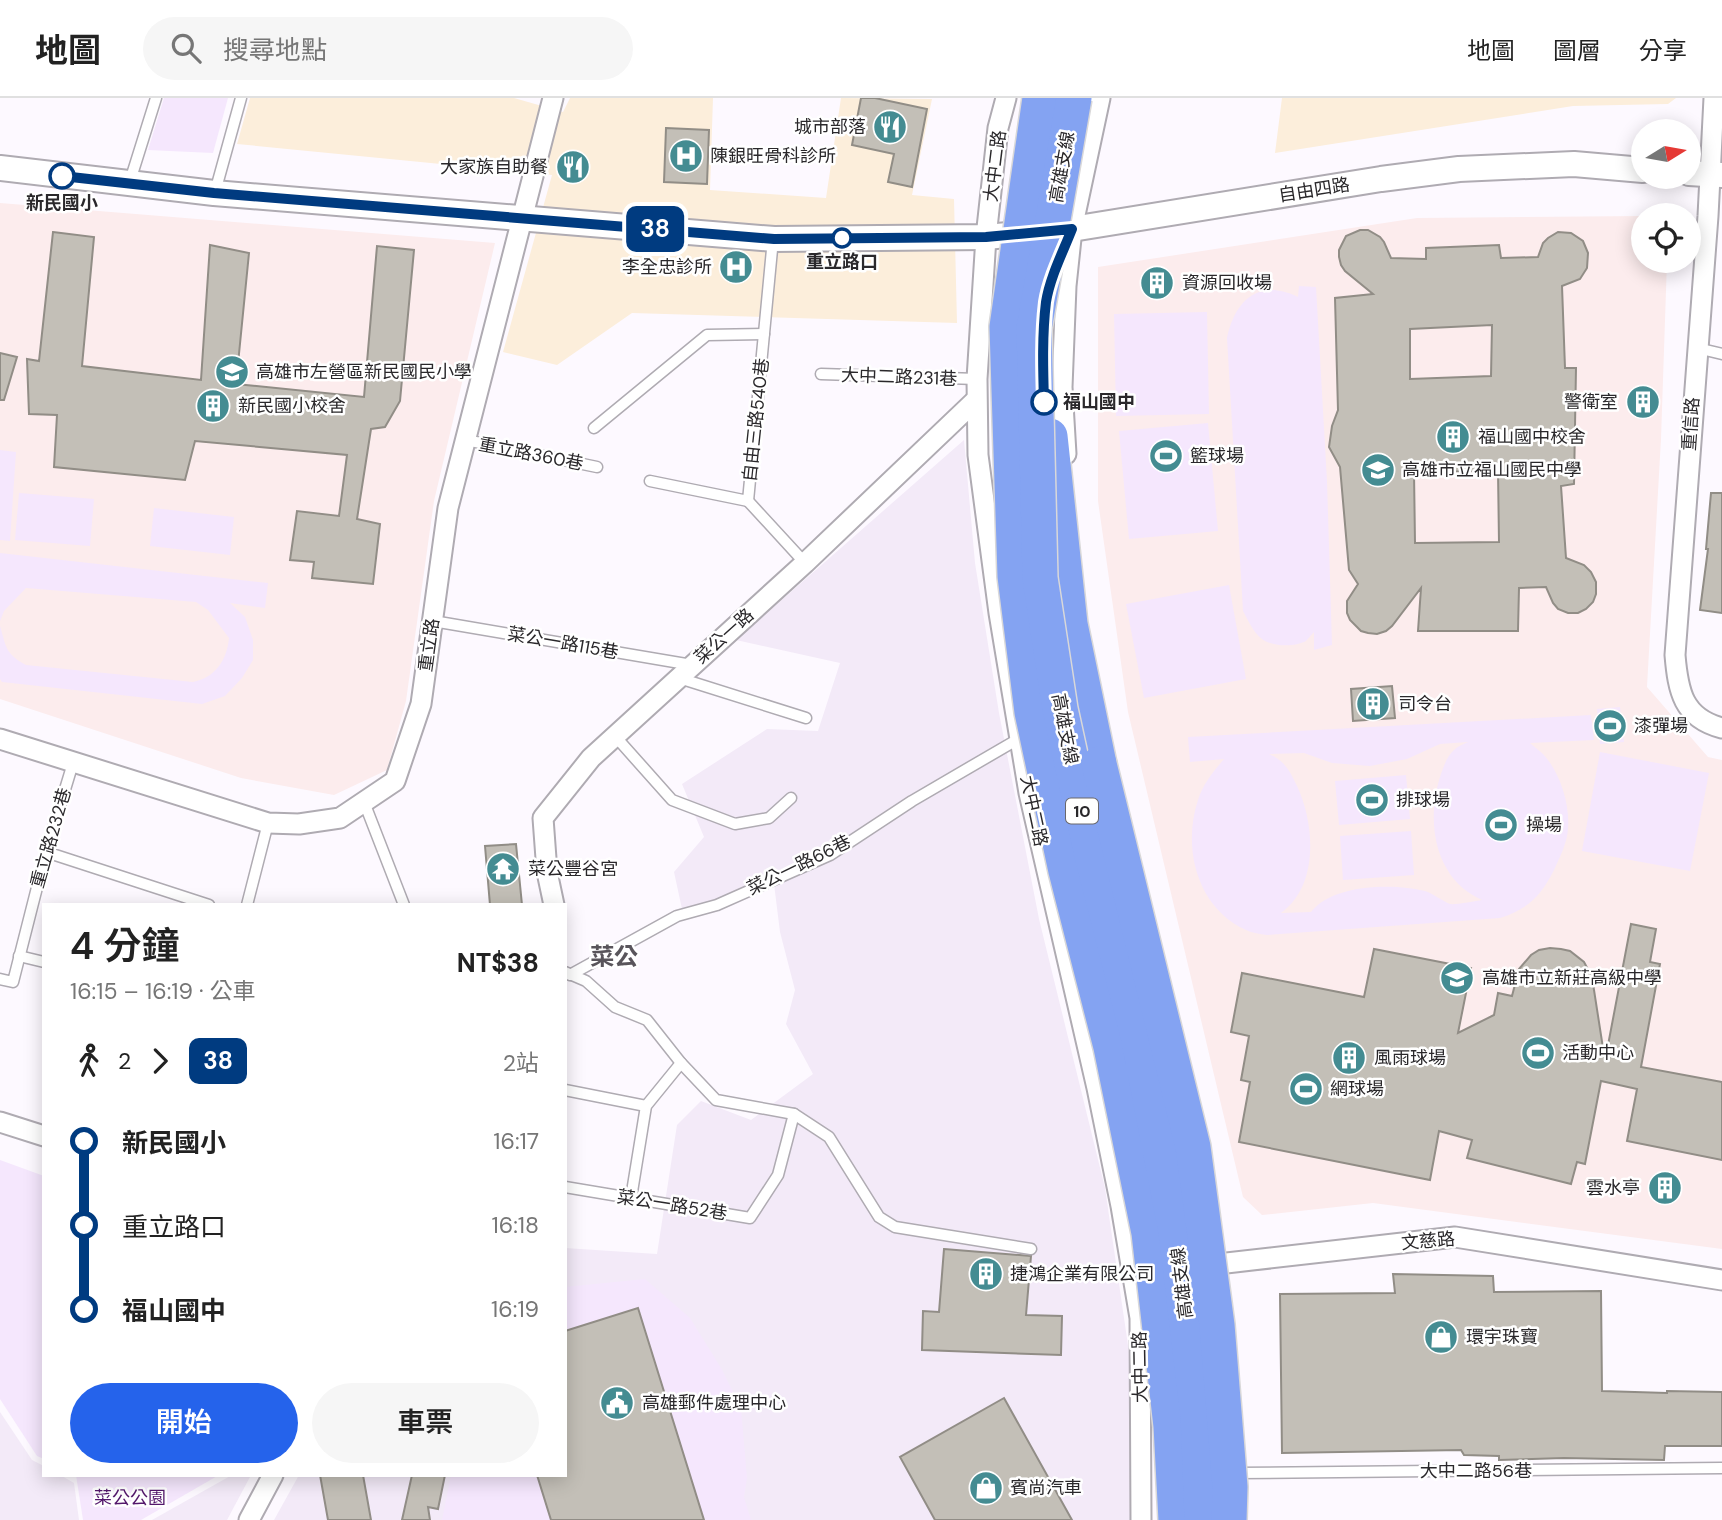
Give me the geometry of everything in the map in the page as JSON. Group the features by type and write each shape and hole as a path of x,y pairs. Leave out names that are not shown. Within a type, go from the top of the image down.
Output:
{"highway":[{"path":"1015,576 994,436 995,300 1028,98"},
{"name":"高雄支線","path":"1040,98 1007,327 1015,576 1032,712 1066,870 1111,1046 1149,1233 1171,1426 1176,1520"},
{"name":"高雄支線","path":"1073,98 1034,330 1040,578 1060,709 1092,856 1138,1036 1176,1232 1198,1416 1202,1520"},
{"path":"1043,366 1070,624 1100,764 1193,1147 1216,1325 1230,1487 1230,1520"},
{"path":"1159,1520 1171,1426"}],"street":[{"name":"重立路","path":"0,739 268,823 299,824 340,818 395,781 421,704 448,508 553,98"},
{"name":"大中二路","path":"1006,98 998,128 986,237 976,379 978,455 995,586 1029,793 1102,1114 1140,1318 1141,1520"},
{"path":"1100,98 1072,229 1066,286 1062,387 1073,565 1105,754 1163,954 1192,1076 1221,1264 1222,1374 1230,1520"},
{"name":"重信路","path":"1714,98 1675,655 1677,681 1686,706 1693,714 1722,728"},
{"name":"自由四路","path":"0,168 214,193 774,239 986,237 1072,229 1459,169 1574,164 1631,169"},
{"path":"1072,229 1046,300 1043,366 1046,492 1062,613 1149,1015 1222,1374"},
{"name":"菜公一路","path":"554,903 547,872 543,818 591,758 805,563 976,400"},
{"path":"0,1122 42,1135"},
{"name":"文慈路","path":"1133,1275 1455,1237 1722,1280"},
{"path":"249,1520 272,1477"}],"lane":[{"path":"129,184 156,98"},
{"path":"214,193 241,98"},
{"name":"自由三路540巷","path":"650,481 748,501 774,239"},
{"path":"594,428 707,335 764,334"},
{"path":"1697,348 1722,354"},
{"name":"大中二路231巷","path":"821,374 976,379"},
{"name":"重立路360巷","path":"466,440 597,467"},
{"path":"748,501 805,563"},
{"name":"菜公一路115巷","path":"433,621 686,671 806,718"},
{"path":"615,736 672,800 735,824 769,818 791,798"},
{"name":"菜公一路66巷","path":"568,973 677,916 717,905 830,855 912,801 1020,738"},
{"name":"重立路232巷","path":"0,979 13,982 46,852 73,763"},
{"path":"364,802 403,903"},
{"path":"248,903 268,823"},
{"path":"46,852 203,903"},
{"path":"19,956 42,962"},
{"path":"568,973 586,981 615,1007 647,1020 681,1063 716,1100 794,1114 829,1137 879,1217 895,1227 1031,1249"},
{"path":"631,1198 646,1105 681,1063"},
{"path":"567,1090 646,1105"},
{"name":"菜公一路52巷","path":"567,1188 750,1218 778,1175 794,1114"},
{"name":"大中二路56巷","path":"1229,1473 1722,1468"}],"shaded area":[{"path":"250,98 514,98 563,112 570,98 713,98 710,190 826,198 841,98 932,99 912,195 954,199 957,323 632,313 557,365 503,352 552,175 237,144"},
{"path":"1282,98 1676,98 1668,104 1573,106 1275,153"},
{"name":"高雄市左營區新民國民小學","path":"0,203 495,243 434,501 406,701 387,770 334,795 241,778 0,699"},
{"path":"1631,216 1631,273 1667,273 1661,439 1647,687 1708,757 1722,760 1722,1249 1373,1203 1262,1215 1243,1197 1128,712 1098,501 1098,267 1417,218"},
{"path":"964,440 975,563 999,713 1039,919 1105,1188 1130,1359 1138,1520 274,1520 298,1477 567,1477 567,1248 657,1254 677,1125 701,1101 751,1120 813,1074 786,1024 795,990 780,932 773,876 710,905 682,909 674,872 704,837 682,784 767,729 818,731 840,663 736,640"},
{"path":"0,1412 32,1460 42,1465 42,1477 64,1477 74,1483 79,1520 0,1520"},
{"path":"228,1477 250,1477 227,1520 152,1520"}],"green space":[{"path":"164,98 228,98 213,153 148,150"},
{"path":"1299,286 1316,287 1327,481 1332,645 1314,650 1314,632 1301,643 1272,644 1256,633 1243,611 1227,338 1236,313 1251,296 1272,290 1298,297"},
{"path":"1207,312 1209,414 1116,416 1114,314"},
{"path":"1208,423 1218,531 1129,539 1119,431"},
{"path":"0,450 16,452 10,541 0,540"},
{"path":"19,493 94,499 90,546 15,540"},
{"path":"154,508 234,517 230,555 150,546"},
{"path":"0,553 268,583 265,608 230,603 245,617 253,640 253,660 242,678 225,696 202,704 2,682 0,626 10,653 26,665 193,682 208,677 223,661 229,638 208,610 196,602 26,588 4,611 0,621"},
{"path":"1229,585 1246,679 1144,698 1126,604"},
{"name":"漆彈場","path":"1620,707 1624,742 1600,744 1597,709"},
{"name":"操場","path":"1591,715 1594,740 1530,743 1549,761 1559,779 1567,809 1568,829 1554,870 1539,894 1526,906 1500,918 1267,935 1248,931 1229,920 1205,892 1198,875 1193,856 1193,818 1203,789 1224,759 1190,762 1188,737","holes":["1468,742 1452,752 1441,774 1435,797 1435,834 1441,858 1450,874 1463,888 1482,900 1450,904 1425,891 1412,888 1364,888 1333,896 1311,912 1281,913 1302,887 1308,871 1310,836 1303,801 1294,781 1283,763 1269,754 1304,753 1332,763 1370,766 1407,759 1440,744"]},
{"path":"1600,752 1709,773 1690,871 1582,851"},
{"name":"排球場","path":"1406,775 1410,819 1339,825 1335,781"},
{"name":"排球場","path":"1411,831 1414,875 1343,880 1340,836"},
{"path":"0,1160 42,1175 42,1458 37,1456 0,1399"},
{"path":"645,1279 690,1318 721,1368 741,1408 747,1478 744,1497 751,1520 442,1520 451,1477 567,1477 567,1287"},
{"name":"菜公公園","path":"76,1477 216,1477 141,1520 83,1520"}],"building":[{"name":"城市部落","path":"861,98 875,98 927,109 912,187 888,182 894,154 852,145"},
{"name":"陳銀旺骨科診所","path":"666,128 709,130 707,184 664,182"},
{"name":"福山國中校舍","path":"1360,230 1368,230 1380,237 1391,258 1426,259 1426,248 1499,245 1501,258 1538,257 1543,243 1558,232 1571,233 1583,241 1588,253 1587,268 1580,279 1562,286 1565,368 1576,368 1574,484 1561,486 1566,558 1584,565 1596,582 1596,594 1586,609 1578,613 1568,613 1558,609 1546,587 1519,588 1518,631 1418,631 1421,588 1386,631 1377,634 1361,631 1350,620 1347,601 1358,584 1349,570 1340,467 1329,447 1338,410 1335,298 1373,294 1341,265 1339,250 1346,236","holes":["1492,325 1491,376 1410,379 1410,329","1498,471 1499,542 1415,543 1414,472"]},
{"name":"新民國小校舍","path":"53,232 94,237 82,366 201,380 210,245 249,253 236,384 364,397 377,246 414,250 400,401 385,427 371,429 357,519 380,524 373,584 312,578 314,562 290,560 297,511 339,516 347,455 195,441 185,480 54,467 57,415 29,414 27,359 39,361"},
{"name":"資源回收場","path":"1165,270 1166,295 1148,295 1148,271"},
{"path":"0,353 17,357 4,400 0,400"},
{"path":"1711,493 1722,493 1722,613 1700,610 1708,549"},
{"name":"司令台","path":"1392,686 1395,718 1353,721 1351,689"},
{"name":"菜公豐谷宮","path":"516,844 522,903 490,903 485,846"},
{"path":"1631,924 1656,929 1650,962 1660,964 1641,1067 1722,1082 1722,1160 1627,1141 1637,1089 1601,1081 1585,1164 1577,1162 1571,1184 1467,1158 1472,1140 1439,1131 1430,1180 1239,1142 1250,1082 1241,1080 1249,1036 1231,1032 1242,973 1364,997 1374,949 1471,968 1458,1033 1494,1015 1498,993 1512,996 1519,969 1531,955 1550,948 1570,951 1584,962 1592,977 1605,1061"},
{"name":"雲水亭","path":"1662,1179 1671,1181 1675,1191 1668,1198 1659,1196 1655,1186"},
{"path":"944,1249 1031,1256 1026,1315 1062,1316 1061,1355 922,1350 923,1311 939,1312"},
{"name":"環宇珠寶","path":"1393,1274 1493,1276 1494,1292 1601,1291 1602,1391 1722,1392 1722,1446 1665,1446 1664,1460 1499,1460 1499,1456 1464,1455 1461,1450 1282,1453 1280,1294 1395,1293"},
{"name":"高雄郵件處理中心","path":"638,1308 704,1520 551,1520 538,1477 567,1477 567,1330"},
{"name":"賓尚汽車","path":"1004,1398 1072,1520 935,1520 900,1457"},
{"path":"320,1477 363,1477 371,1520 328,1520"},
{"path":"412,1477 445,1477 438,1509 428,1507 430,1520 402,1520"}],"bus line":[{"name":"38","path":"62,176 214,193 774,239 986,237 1072,229 1046,300 1044,402"}],"place":[{"name":"城市部落","path":"890,127"},
{"name":"陳銀旺骨科診所","path":"686,156"},
{"name":"大家族自助餐","path":"573,167"},
{"name":"新民國小","path":"62,176"},
{"name":"重立路口","path":"842,238"},
{"name":"李全忠診所","path":"736,267"},
{"name":"資源回收場","path":"1157,283"},
{"name":"高雄市左營區新民國民小學","path":"232,372"},
{"name":"福山國中","path":"1044,402"},
{"name":"警衛室","path":"1643,402"},
{"name":"新民國小校舍","path":"213,406"},
{"name":"福山國中校舍","path":"1453,437"},
{"name":"籃球場","path":"1166,456"},
{"name":"高雄市立福山國民中學","path":"1378,470"},
{"name":"司令台","path":"1373,704"},
{"name":"漆彈場","path":"1610,726"},
{"name":"排球場","path":"1372,800"},
{"name":"操場","path":"1501,825"},
{"name":"菜公豐谷宮","path":"503,869"},
{"name":"高雄市立新莊高級中學","path":"1457,978"},
{"name":"活動中心","path":"1538,1053"},
{"name":"風雨球場","path":"1349,1058"},
{"name":"網球場","path":"1306,1089"},
{"name":"雲水亭","path":"1665,1188"},
{"name":"捷鴻企業有限公司","path":"986,1274"},
{"name":"環宇珠寶","path":"1441,1337"},
{"name":"高雄郵件處理中心","path":"617,1403"},
{"name":"賓尚汽車","path":"986,1488"}],"district":[{"name":"菜公","path":"614,956"}]}
